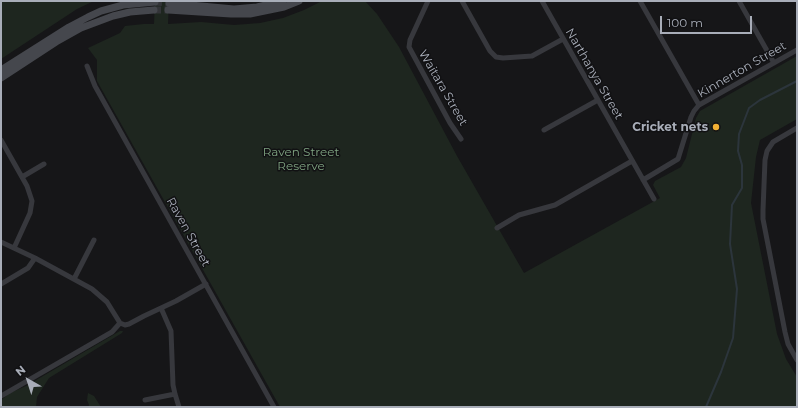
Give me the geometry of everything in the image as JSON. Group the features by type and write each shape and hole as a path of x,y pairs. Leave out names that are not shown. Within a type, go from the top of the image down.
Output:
{"main road":[{"path":"283,1 257,7 234,8 169,6 231,14 250,14 284,7 299,1"},
{"path":"1,70 69,27 101,11 123,5 155,2"},
{"path":"1,78 56,42 81,28 113,16 130,12 154,10"}],"street":[{"name":"Waitara Street","path":"428,1 410,40 409,47 450,123 461,139"},
{"path":"462,1 490,51 496,57 532,56 563,39"},
{"name":"Narthanya Street","path":"542,1 654,199"},
{"path":"640,1 699,105"},
{"path":"739,1 774,63"},
{"name":"Kinnerton Street","path":"643,180 678,159 690,117 699,105 797,50"},
{"name":"Raven Street","path":"87,66 95,86 274,407"},
{"path":"544,130 598,100"},
{"path":"797,128 773,142 767,151 765,160 763,210 763,219 785,332 788,344 797,360"},
{"path":"1,140 29,191 32,206 30,214 14,248"},
{"path":"497,228 519,215 555,205 632,161"},
{"path":"22,177 44,164"},
{"path":"74,279 94,240"},
{"path":"1,242 35,258 92,289 102,297 120,323 125,325 176,301 206,284"},
{"path":"1,284 28,268 35,258"},
{"path":"161,308 171,332 173,380 179,407"},
{"path":"1,396 112,332 120,323"},
{"path":"145,400 175,394"}],"green space":[{"path":"1,1 94,1 77,9 1,59"},
{"name":"Raven Street Reserve","path":"155,1 169,1 168,24 201,22 234,25 260,23 283,18 322,1 365,1 377,14 399,47 457,156 524,273 660,198 653,185 655,181 681,167 686,158 696,118 700,111 797,56 797,119 760,140 756,157 751,203 777,334 786,359 797,377 797,407 280,407 97,81 97,60 88,48 120,33 125,26 154,24"},
{"path":"120,331 123,331 49,378 37,397 36,407 1,407 1,400 10,393 26,386"},
{"path":"88,393 94,396 101,407 88,407"}],"waterway":[{"path":"706,407 721,372 733,338 737,289 730,244 732,205 742,188 742,165 738,151 739,134 749,108 760,100 797,81"}],"tunnel":[{"path":"155,2 169,3"},
{"path":"154,10 168,10"}],"place":[{"name":"Cricket nets","path":"716,127"}]}
